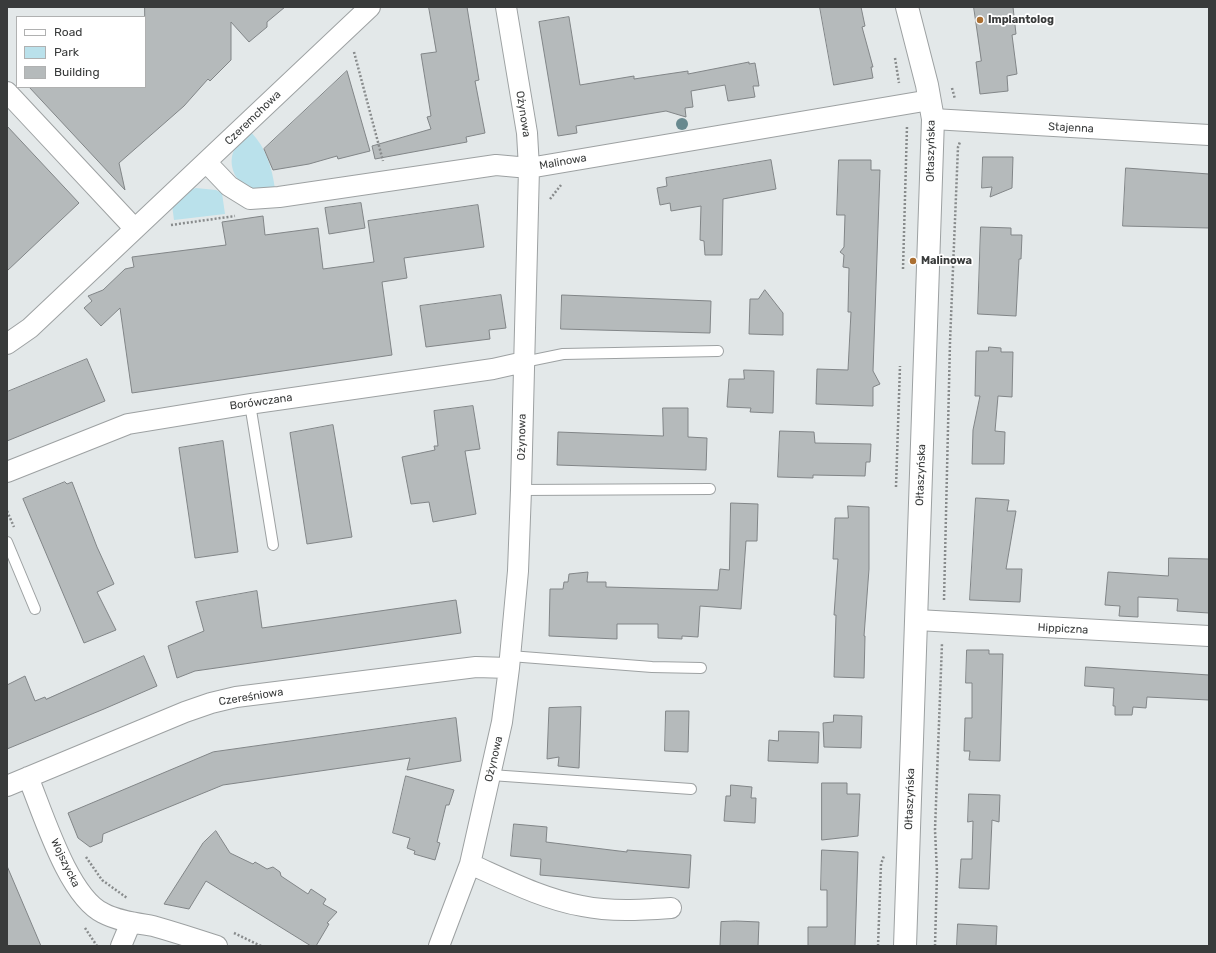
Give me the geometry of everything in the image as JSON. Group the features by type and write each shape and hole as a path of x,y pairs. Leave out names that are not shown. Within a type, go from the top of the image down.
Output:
{"street":[{"name":"Czeremchowa","path":"7,344 30,328 370,7"},
{"name":"Ożynowa","path":"439,946 470,864 502,722 510,662 518,571 530,168 527,132 506,7"},
{"name":"Ołtaszyńska","path":"905,946 917,620 931,109 907,7"},
{"path":"7,92 136,229"},
{"name":"Malinowa","path":"207,162 229,186 250,199 279,197 496,165 530,168 896,105 931,109"},
{"name":"Stajenna","path":"931,109 1209,135"},
{"name":"Borówczana","path":"7,472 128,424 250,404 493,369 524,362"},
{"name":"Hippiczna","path":"917,620 1209,636"},
{"name":"Czereśniowa","path":"7,786 185,712 211,703 236,697 510,662"},
{"name":"Wojszycka","path":"28,777 63,862 78,891 90,906 103,914 159,928 209,945"},
{"path":"470,864 530,891 582,906 630,911 671,908"},
{"path":"121,946 131,922"}],"lane":[{"path":"524,362 563,354 718,351"},
{"path":"250,404 273,545"},
{"path":"521,490 710,489"},
{"path":"7,542 35,609"},
{"path":"510,662 701,668"},
{"path":"491,774 690,789"}],"path":[{"path":"347,28 389,181"},
{"path":"894,57 899,76 899,87 894,93 898,116 907,121 903,274"},
{"path":"549,201 564,182"},
{"path":"896,488 900,360"},
{"path":"81,854 93,865 102,880 128,899 133,900"},
{"path":"878,946 881,864 884,855"},
{"path":"231,931 261,946"}],"green space":[{"path":"251,132 261,145 268,158 275,189 254,190 248,188 242,184 235,174 232,156 235,147"},
{"path":"196,188 216,190 222,193 225,214 174,220 172,205 182,193"}],"building":[{"path":"145,7 285,7 267,22 267,27 249,42 231,22 231,60 210,81 208,79 184,106 119,163 125,190 30,88 146,88"},
{"path":"429,7 467,7 479,80 475,81 485,133 466,137 467,142 375,159 372,146 431,129 427,117 431,116 421,54 436,52"},
{"path":"820,7 861,7 865,26 862,27 873,67 871,67 873,78 834,85"},
{"path":"974,7 1013,7 1016,34 1012,35 1017,74 1007,76 1008,91 980,94 976,62 981,61"},
{"path":"569,17 580,85 634,76 634,79 688,71 688,74 749,62 749,64 755,63 759,86 753,86 755,97 728,101 725,85 691,91 693,107 685,108 686,117 666,111 576,126 577,133 558,136 539,22"},
{"path":"347,71 370,151 338,159 337,156 309,164 273,170 264,149"},
{"path":"7,126 79,203 7,271"},
{"path":"983,157 1013,157 1012,188 990,197 992,187 982,188"},
{"path":"771,160 776,189 723,199 722,255 705,255 704,241 700,240 701,206 671,211 670,203 660,205 657,188 667,186 666,178"},
{"path":"839,160 871,160 871,170 880,170 873,371 880,384 873,387 873,406 816,404 817,369 848,370 851,312 848,312 849,268 843,267 844,255 840,252 844,247 845,215 837,215"},
{"path":"1126,168 1209,174 1209,228 1123,226"},
{"path":"361,203 365,228 329,234 325,208"},
{"path":"478,205 484,247 404,258 407,278 382,282 392,355 132,393 120,308 101,326 84,308 92,301 88,296 103,290 125,269 134,267 132,257 226,245 222,222 263,216 265,235 318,228 323,269 374,262 368,221"},
{"path":"981,227 1011,228 1011,235 1022,235 1021,259 1019,259 1016,316 978,314"},
{"path":"765,290 783,313 783,335 749,334 750,299 758,299"},
{"path":"501,295 506,328 489,330 490,339 426,347 420,306"},
{"path":"562,295 711,301 710,333 561,329"},
{"path":"989,347 1001,348 1001,352 1013,352 1012,397 998,396 995,431 1005,432 1004,464 972,464 973,430 980,396 975,396 976,351 988,351"},
{"path":"87,359 105,401 7,441 7,392"},
{"path":"744,370 774,371 773,413 750,412 751,408 727,407 729,379 744,379"},
{"path":"473,406 480,449 465,451 476,514 433,522 429,502 411,504 402,457 435,450 434,446 438,446 434,411"},
{"path":"663,408 688,408 688,437 707,438 706,470 557,465 558,432 663,436"},
{"path":"333,425 352,537 307,544 290,433"},
{"path":"780,431 814,432 815,443 871,444 870,462 866,462 865,476 813,475 813,478 778,477"},
{"path":"223,441 238,552 195,558 179,448"},
{"path":"65,482 67,484 72,482 97,547 114,584 97,592 116,630 84,643 23,499"},
{"path":"976,498 1009,500 1007,511 1016,511 1006,569 1022,569 1020,602 970,600"},
{"path":"731,503 758,504 757,541 746,541 741,609 700,606 698,637 682,636 682,639 658,638 658,624 617,624 617,639 549,636 550,589 563,589 564,582 568,582 569,574 588,572 587,582 606,582 606,587 718,590 720,569 729,570"},
{"path":"848,506 869,507 869,569 864,636 864,678 834,677 836,615 834,615 838,559 833,559 835,518 848,518"},
{"path":"1169,558 1209,559 1209,613 1177,611 1178,599 1138,597 1138,617 1119,616 1120,606 1105,605 1108,572 1168,576"},
{"path":"257,591 262,628 456,600 461,633 195,671 177,678 168,646 204,631 196,602"},
{"path":"967,650 989,650 989,654 1003,654 1000,761 969,760 970,751 964,751 965,718 972,718 972,683 966,683"},
{"path":"144,656 157,686 7,749 7,685 25,676 35,701 45,697 46,699"},
{"path":"1086,667 1209,675 1209,700 1147,697 1146,708 1133,707 1132,715 1115,715 1115,706 1113,706 1114,688 1085,686"},
{"path":"581,707 579,768 558,766 559,757 547,759 549,708"},
{"path":"666,711 689,711 688,752 665,751"},
{"path":"834,715 862,716 861,748 824,747 823,723 833,722"},
{"path":"456,718 461,761 407,770 410,758 223,785 103,834 102,842 90,847 78,838 68,813 213,752"},
{"path":"779,731 819,732 818,763 768,761 769,740 778,741"},
{"path":"406,776 454,790 449,805 446,805 437,842 440,843 435,860 414,854 415,851 407,848 410,838 393,833"},
{"path":"822,783 847,783 847,794 860,794 858,836 822,840"},
{"path":"731,785 752,787 751,798 756,798 755,823 724,821 726,796 730,796"},
{"path":"969,794 1000,795 999,822 992,820 989,889 959,888 961,859 972,859 973,821 968,822"},
{"path":"514,824 547,827 546,842 627,852 627,850 691,855 689,888 540,875 541,859 511,856"},
{"path":"216,831 230,853 253,864 255,862 267,869 273,867 280,872 281,876 308,894 311,889 326,899 323,904 337,912 327,923 329,924 316,946 311,946 206,881 189,909 164,904 203,843"},
{"path":"822,850 858,852 855,946 808,946 808,927 827,927 827,890 821,890"},
{"path":"7,866 41,946 7,946"},
{"path":"721,922 759,922 758,946 720,946"},
{"path":"958,924 997,926 996,946 957,946"}],"place":[{"name":"Implantolog","path":"980,20"},
{"name":"Malinowa","path":"913,261"}]}
